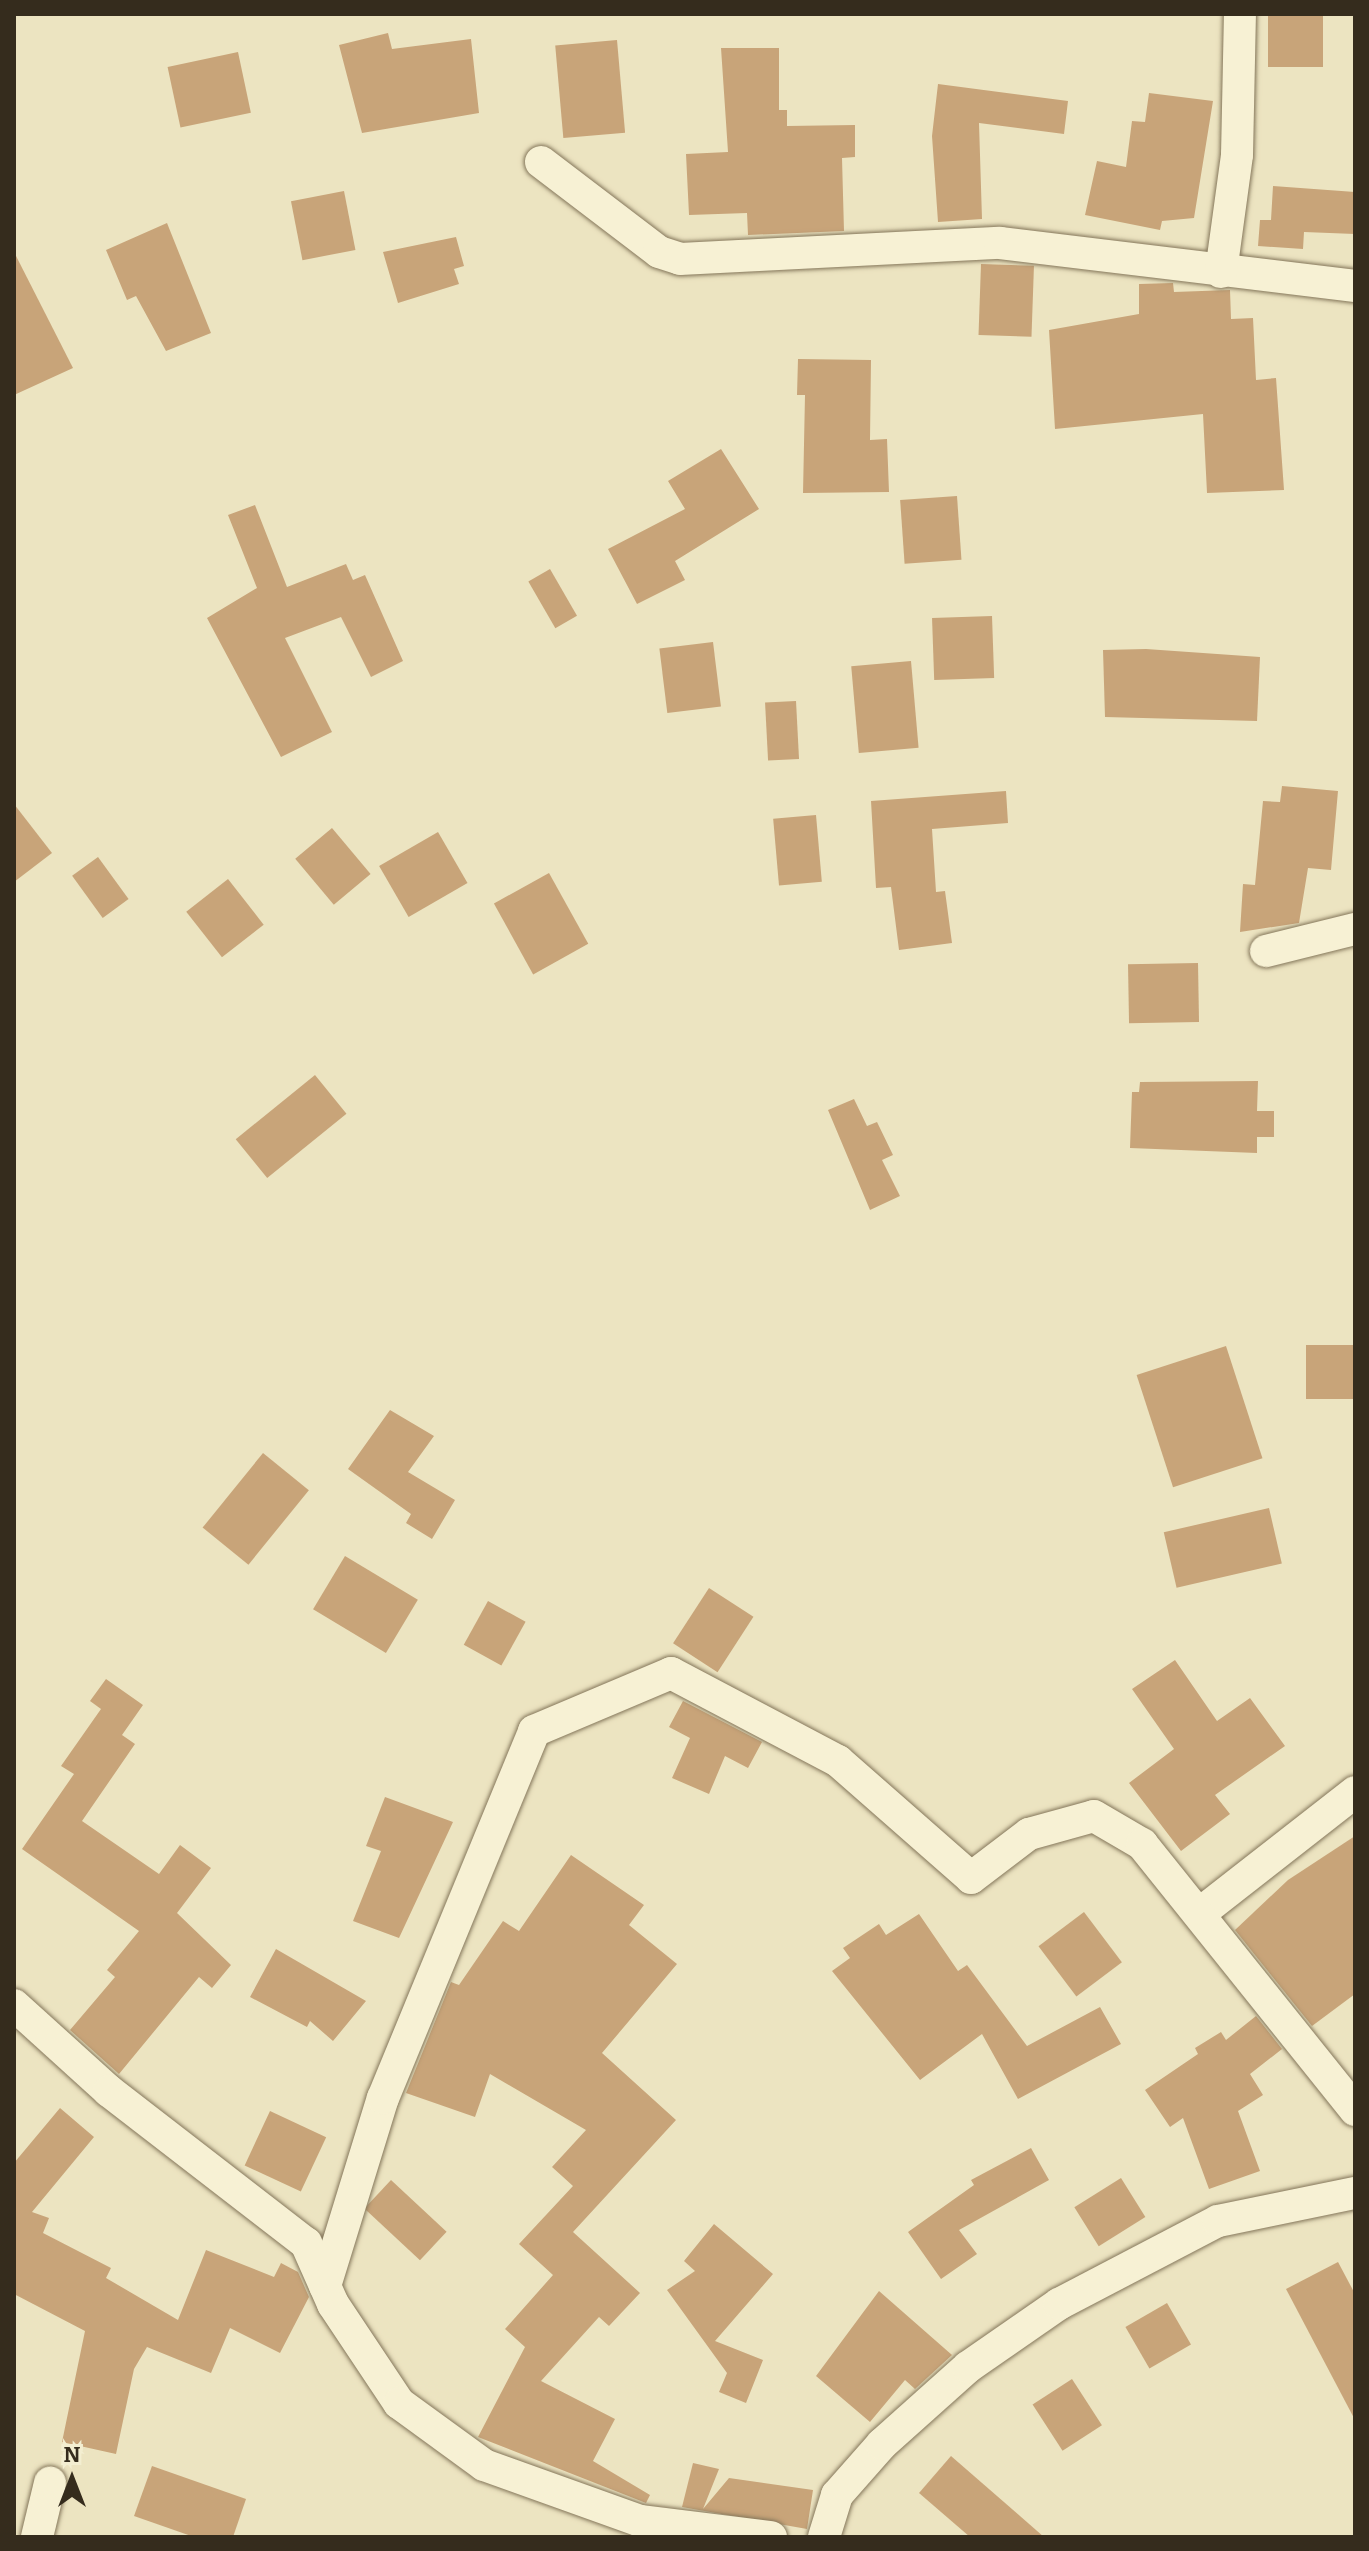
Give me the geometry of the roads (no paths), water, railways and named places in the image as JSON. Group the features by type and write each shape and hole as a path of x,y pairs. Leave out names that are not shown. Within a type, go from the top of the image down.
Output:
{"street":[{"path":"1221,272 1237,155 1240,14"},
{"path":"541,162 659,252 680,259 1000,243 1355,286"},
{"path":"1266,951 1355,929"},
{"path":"325,2286 383,2098 483,1847 534,1731 671,1673 838,1761 971,1878 1029,1834 1094,1816 1142,1844 1355,2110"},
{"path":"1199,1914 1355,1792"},
{"path":"14,2005 109,2091 288,2226 306,2243 325,2286 399,2403 484,2465 640,2521 771,2537"},
{"path":"824,2537 837,2495 882,2444 968,2367 1059,2304 1218,2221 1355,2193"},
{"path":"37,2537 50,2483"}]}
